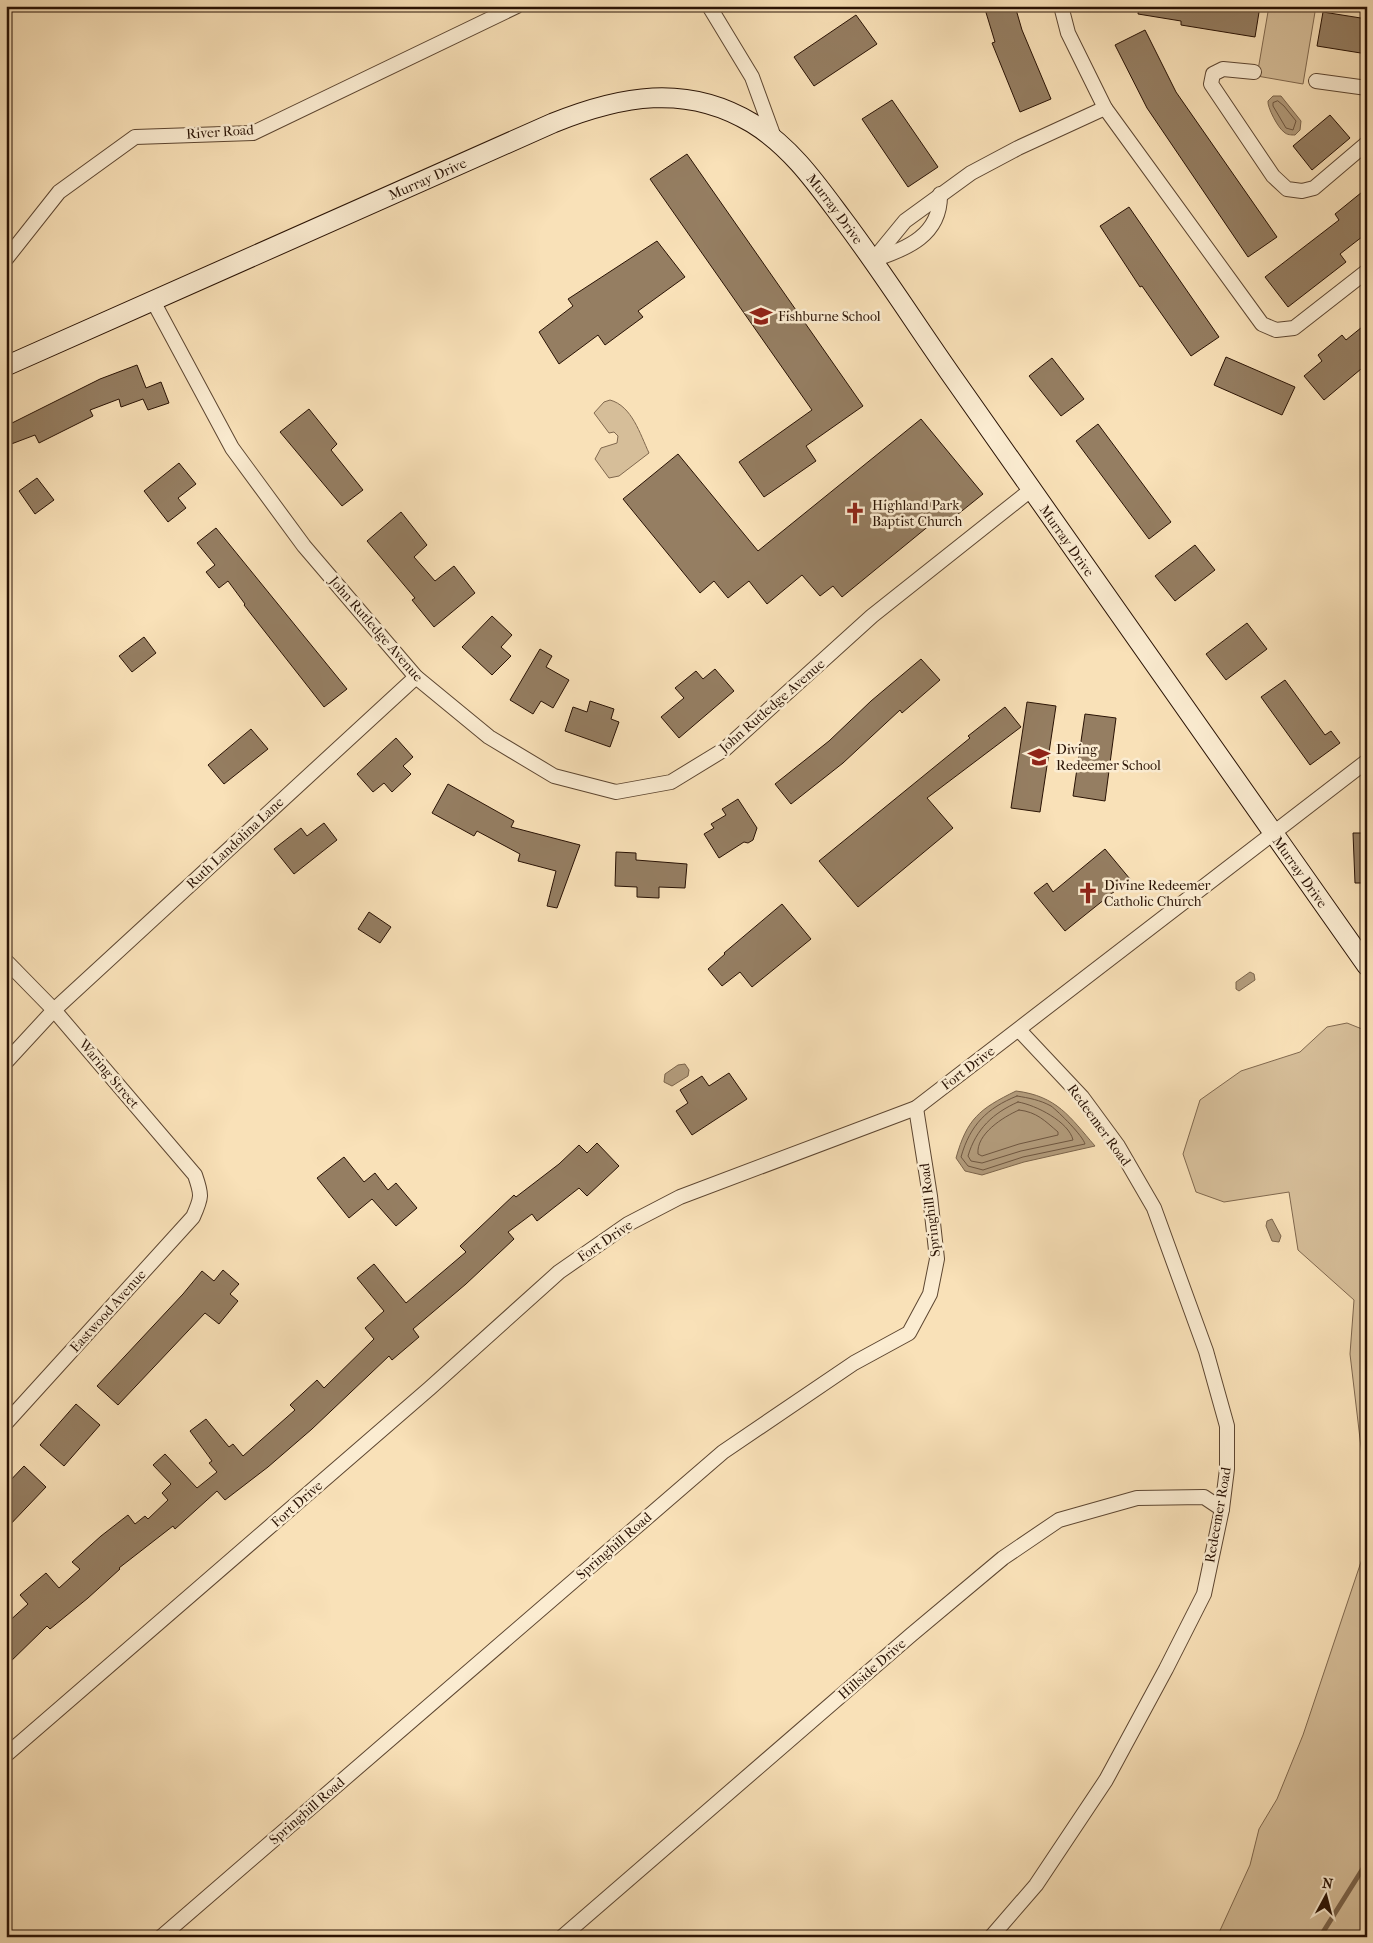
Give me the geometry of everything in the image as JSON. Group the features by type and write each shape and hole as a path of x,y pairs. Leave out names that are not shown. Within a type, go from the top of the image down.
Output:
{"street":[{"name":"River Road","path":"6,259 59,192 135,137 253,133 517,6"},
{"path":"709,6 752,77 775,140"},
{"path":"1061,6 1068,33 1105,108 1262,324 1276,330 1294,328 1367,271"},
{"path":"1254,72 1223,69 1213,74 1211,84 1273,176 1287,189 1302,191 1314,188 1367,143"},
{"path":"1316,81 1367,88"},
{"name":"Murray Drive","path":"6,366 553,123 602,105 650,98 692,101 718,108 745,119 775,140 806,169 873,260 1272,833 1367,966"},
{"path":"873,260 905,221 940,194 995,160 1105,108"},
{"path":"873,260 909,247 924,234 938,214 940,194"},
{"name":"John Rutledge Avenue","path":"153,301 232,448 304,546 416,677 489,737 554,776 616,792 671,782 725,749 872,616 1032,489"},
{"name":"Ruth Landolina Lane","path":"6,1062 54,1010 416,677"},
{"name":"Fort Drive","path":"6,1755 430,1388 559,1272 628,1224 680,1197 916,1108 1367,761"},
{"name":"Waring Street","path":"6,961 54,1010 195,1175 202,1194"},
{"name":"Redeemer Road","path":"991,1937 1036,1885 1106,1780 1204,1594 1222,1508 1227,1469 1227,1426 1206,1351 1154,1208 1118,1146 1082,1097 1019,1030"},
{"name":"Springhill Road","path":"161,1937 723,1452 854,1363 909,1333 930,1294 937,1259 930,1196 916,1108"},
{"name":"Eastwood Avenue","path":"6,1423 193,1217 202,1194"},
{"name":"Hillside Drive","path":"562,1937 911,1635 1003,1558 1059,1520 1137,1498 1204,1497 1222,1508"}],"shaded area":[{"path":"1269,6 1316,6 1303,84 1257,76"},
{"path":"610,400 618,403 630,414 639,429 649,453 619,476 609,478 595,459 601,448 617,443 618,436 614,432 609,433 594,413 604,402"},
{"path":"1347,1023 1367,1031 1367,1498 1350,1354 1354,1300 1298,1250 1289,1192 1224,1202 1196,1192 1183,1154 1200,1100 1241,1071 1300,1052 1327,1027"},
{"path":"1367,1544 1367,1937 1217,1937 1250,1865 1259,1829 1277,1799 1303,1735"}],"water":[{"path":"1273,96 1281,96 1301,121 1300,130 1295,135 1285,133 1276,122 1268,104 1268,101"},
{"path":"1250,972 1254,974 1255,980 1239,991 1236,989 1236,982"},
{"path":"685,1064 689,1070 688,1076 672,1086 664,1082 665,1074 678,1065"},
{"path":"1016,1091 1042,1098 1052,1103 1070,1117 1095,1146 1024,1162 982,1175 965,1171 956,1158 970,1124 984,1110"},
{"path":"1272,1219 1281,1236 1279,1242 1272,1241 1266,1226 1267,1221"}],"building":[{"path":"984,6 1015,6 1022,30 1051,99 1020,112 992,43 995,42"},
{"path":"1139,6 1260,6 1255,37 1181,25 1181,21 1138,14"},
{"path":"1323,12 1367,19 1367,54 1317,46"},
{"path":"856,15 877,44 814,86 794,57"},
{"path":"1145,30 1176,92 1277,237 1248,257 1147,108 1115,45"},
{"path":"892,100 938,167 908,187 862,119"},
{"path":"1330,115 1350,138 1312,170 1293,146"},
{"path":"687,154 863,406 806,446 816,461 764,497 739,462 812,410 650,179"},
{"path":"1367,188 1367,233 1340,254 1346,262 1288,307 1265,277 1339,220 1335,214"},
{"path":"1129,207 1219,337 1191,356 1142,286 1140,287 1100,226"},
{"path":"657,241 685,277 638,311 643,317 605,345 598,335 559,364 539,332 573,306 568,299"},
{"path":"1367,323 1367,364 1324,400 1304,376 1322,361 1318,355 1342,335 1346,340"},
{"path":"1226,357 1295,387 1282,415 1214,385"},
{"path":"1052,358 1084,399 1061,416 1029,376"},
{"path":"137,365 146,388 161,382 169,403 148,410 143,399 121,407 119,399 90,410 93,416 39,443 35,435 6,446 6,426 100,379"},
{"path":"309,409 337,444 331,450 363,490 342,506 280,432"},
{"name":"Highland Park Baptist Church","path":"921,419 983,494 942,527 936,520 842,597 833,586 820,596 802,575 767,604 749,581 728,598 714,581 700,593 623,499 678,454 758,551"},
{"path":"1098,424 1171,522 1149,539 1076,441"},
{"path":"179,463 196,484 178,498 186,508 168,522 144,491"},
{"path":"37,478 54,500 35,514 19,491"},
{"path":"401,512 427,545 414,557 435,581 454,566 475,593 434,627 412,600 415,598 367,541"},
{"path":"216,528 347,689 324,707 244,605 228,581 219,588 206,572 215,565 197,543"},
{"path":"1195,545 1215,570 1175,601 1155,576"},
{"path":"492,616 512,635 501,647 511,656 492,675 462,647"},
{"path":"1247,623 1267,649 1226,680 1206,654"},
{"path":"144,637 156,653 132,672 119,656"},
{"path":"540,649 552,656 546,667 569,680 553,708 541,701 533,714 510,700"},
{"path":"921,659 940,680 902,713 900,710 843,763 791,804 775,784 829,741 871,701"},
{"path":"715,669 734,691 679,738 661,717 684,698 675,688 696,671 703,679"},
{"path":"1285,680 1325,735 1331,731 1340,743 1310,765 1261,697"},
{"path":"590,701 614,709 611,719 619,722 610,747 565,731 573,707 587,712"},
{"path":"1027,702 1056,706 1040,812 1011,808"},
{"path":"1005,707 1021,727 927,798 953,828 858,907 819,861 970,738 968,736"},
{"path":"1085,714 1116,718 1105,801 1073,796"},
{"path":"251,729 268,749 224,784 208,765"},
{"path":"396,738 413,757 403,766 411,774 392,792 384,783 373,792 357,774"},
{"path":"448,784 514,821 511,827 580,845 557,908 547,906 556,871 518,861 520,854 477,831 474,836 432,813"},
{"path":"738,799 757,828 753,840 748,843 744,842 719,858 704,834 714,828 711,824 726,815 722,809"},
{"path":"324,823 337,840 294,874 274,849 301,828 307,836"},
{"path":"1353,833 1367,833 1367,883 1355,883"},
{"path":"1105,849 1130,879 1065,931 1034,893 1047,883 1053,892"},
{"path":"616,852 636,853 636,860 687,864 685,888 659,887 659,898 637,897 637,887 615,886"},
{"path":"782,904 811,939 752,987 740,972 722,986 708,969"},
{"path":"369,912 391,927 380,943 358,929"},
{"path":"729,1073 747,1099 692,1135 676,1111 688,1103 680,1090 702,1076 709,1086"},
{"path":"597,1143 619,1166 587,1196 579,1188 537,1221 532,1214 508,1232 514,1239 466,1284 413,1329 419,1337 392,1360 389,1356 312,1429 268,1467 225,1500 217,1491 175,1529 173,1526 119,1568 88,1598 50,1629 47,1626 6,1666 6,1624 28,1604 20,1595 46,1573 59,1588 80,1569 72,1562 101,1536 128,1515 135,1524 145,1516 148,1519 168,1500 162,1493 171,1484 153,1465 165,1454 197,1488 217,1472 209,1463 212,1461 190,1431 206,1419 229,1447 233,1444 243,1456 295,1410 290,1405 317,1380 324,1388 374,1339 365,1328 384,1311 357,1278 374,1264 406,1303 466,1252 460,1246 514,1195 516,1197 559,1164 579,1145 587,1153"},
{"path":"344,1157 364,1182 375,1173 388,1190 396,1183 417,1208 396,1226 372,1199 349,1218 317,1178"},
{"path":"223,1270 239,1284 230,1294 238,1301 219,1324 205,1313 118,1405 97,1386 202,1271 214,1281"},
{"path":"76,1404 100,1425 64,1466 40,1445"},
{"path":"24,1466 46,1487 6,1529 6,1485"}],"waterway":[{"path":"1320,1937 1367,1862"}],"place":[{"name":"Fishburne School","path":"761,316"},
{"name":"Highland Park Baptist Church","path":"855,513"},
{"name":"Diving Redeemer School","path":"1039,757"},
{"name":"Divine Redeemer Catholic Church","path":"1088,893"}]}
